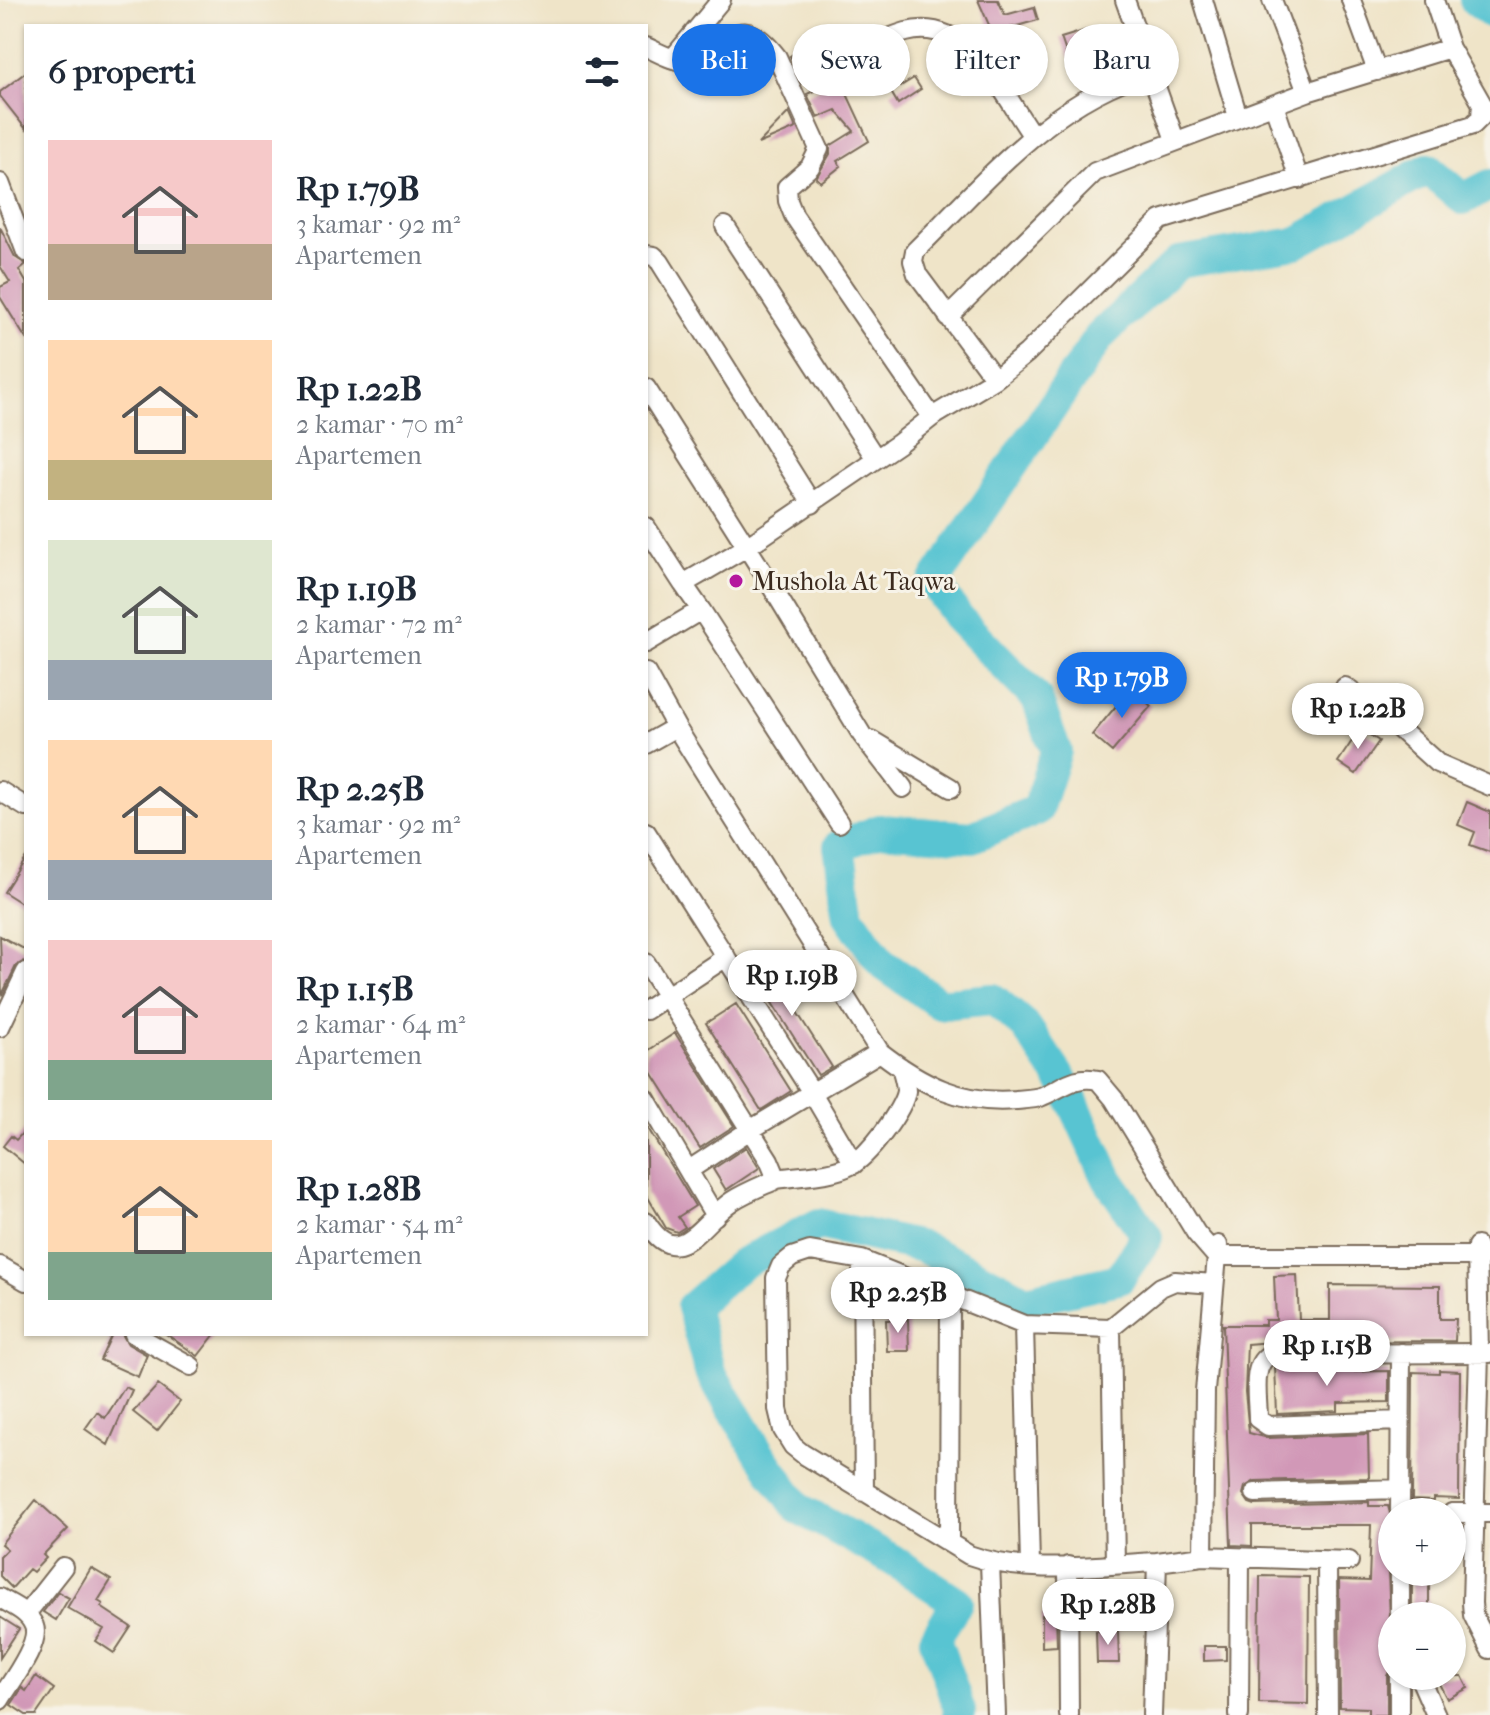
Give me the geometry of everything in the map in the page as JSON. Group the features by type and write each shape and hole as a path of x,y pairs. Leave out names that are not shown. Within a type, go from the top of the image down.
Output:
{"street":[{"path":"701,24 721,0"},
{"path":"1125,0 1134,24"},
{"path":"1203,0 1238,117"},
{"path":"1272,0 1307,92"},
{"path":"1351,0 1377,71"},
{"path":"683,584 812,504 932,417 995,379 1027,353 1161,220 1473,125 1481,117 1482,104 1450,48 1434,0"},
{"path":"910,32 936,32 956,40 976,54 1032,135"},
{"path":"648,48 672,58"},
{"path":"948,317 1095,172 1307,92 1450,48"},
{"path":"776,56 819,149 810,167 787,187 794,216 932,417"},
{"path":"995,379 917,274 913,261 915,251 1032,135 1088,96"},
{"path":"1160,96 1175,140"},
{"path":"1274,105 1299,179"},
{"path":"0,183 24,247"},
{"path":"725,226 876,459"},
{"path":"648,255 660,262 812,504"},
{"path":"648,391 862,735 903,788"},
{"path":"648,530 839,823"},
{"path":"648,642 701,610"},
{"path":"648,677 676,727 880,1052 939,1089 964,1099 989,1103 1038,1098 1078,1078 1098,1080 1107,1088 1184,1214 1213,1248 1205,1391 1203,1556"},
{"path":"1345,687 1394,724 1437,763 1490,786"},
{"path":"648,743 676,727"},
{"path":"862,735 951,788"},
{"path":"0,791 24,806"},
{"path":"648,835 854,1164"},
{"path":"648,1009 726,957"},
{"path":"648,966 777,1179"},
{"path":"0,1027 24,976"},
{"path":"689,1170 811,1091 880,1052"},
{"path":"648,1225 655,1236 671,1245 684,1244 731,1202 777,1179 842,1169 854,1164 867,1152 904,1100 906,1089 901,1067"},
{"path":"648,1102 715,1216"},
{"path":"1213,1248 1483,1251 1483,1514 1473,1615 1490,1649"},
{"path":"1213,1284 1175,1281 1161,1287 1111,1328 1024,1325 862,1260 810,1251 792,1257 781,1266 776,1278 778,1409 783,1430 793,1446 803,1454 969,1555 990,1563 1068,1566 1157,1562 1203,1556 1349,1561"},
{"path":"862,1260 864,1492"},
{"path":"0,1266 24,1280"},
{"path":"949,1543 950,1294"},
{"path":"1024,1325 1030,1565"},
{"path":"1111,1328 1115,1564"},
{"path":"138,1336 191,1366"},
{"path":"1401,1353 1401,1498"},
{"path":"1399,1421 1268,1426 1258,1419 1258,1365 1263,1357 1271,1354 1484,1353"},
{"path":"1255,1493 1401,1489"},
{"path":"1239,1715 1240,1558"},
{"path":"1327,1561 1328,1715"},
{"path":"1152,1715 1157,1562"},
{"path":"990,1563 996,1715"},
{"path":"1068,1566 1069,1715"},
{"path":"26,1614 63,1567"},
{"path":"0,1598 26,1614 35,1626 35,1643 0,1700"},
{"path":"1399,1690 1399,1715"},
{"path":"1425,1690 1436,1715"}],"building":[{"path":"978,0 998,0 1005,15 1034,7 1038,20 1024,24 989,24"},
{"path":"24,74 24,126 0,96 0,92"},
{"path":"914,78 921,89 898,104 893,96 910,96 910,80"},
{"path":"808,96 848,96 869,141 837,161 841,166 821,182 816,178 830,154 830,146 854,131 836,110 818,118"},
{"path":"789,112 796,128 758,144"},
{"path":"0,227 15,257 24,263 19,270 24,279 24,336 0,297 0,287 10,282 0,266"},
{"path":"1131,688 1151,706 1112,752 1092,735"},
{"path":"1360,729 1379,741 1356,774 1338,762"},
{"path":"1467,802 1490,812 1490,852 1470,845 1475,832 1458,825"},
{"path":"24,860 24,905 4,892"},
{"path":"0,936 24,949 24,961 16,966 2,995"},
{"path":"765,962 832,1067 818,1075 751,970"},
{"path":"736,1004 791,1091 761,1110 706,1023"},
{"path":"675,1033 734,1126 700,1148 648,1066 648,1051"},
{"path":"648,1128 695,1206 678,1217 685,1227 677,1232 666,1228 648,1197"},
{"path":"24,1131 24,1163 3,1146 11,1136 16,1140"},
{"path":"746,1147 759,1168 726,1190 713,1169"},
{"path":"1297,1275 1299,1320 1330,1320 1330,1285 1440,1286 1440,1319 1456,1319 1455,1341 1247,1344 1245,1392 1249,1433 1268,1438 1368,1434 1369,1478 1255,1481 1245,1487 1243,1494 1249,1503 1255,1505 1369,1502 1369,1506 1378,1506 1378,1586 1389,1586 1389,1602 1378,1602 1378,1690 1387,1690 1387,1715 1368,1715 1368,1708 1340,1707 1339,1580 1369,1581 1371,1525 1252,1525 1252,1546 1231,1545 1223,1325 1265,1325 1265,1320 1276,1320 1274,1276"},
{"path":"908,1319 909,1351 887,1351 886,1320"},
{"path":"111,1336 123,1336 128,1344 147,1355 138,1377 100,1360"},
{"path":"169,1336 213,1336 198,1356"},
{"path":"1275,1366 1338,1366 1338,1372 1389,1371 1389,1402 1338,1403 1338,1411 1277,1414"},
{"path":"1439,1370 1460,1371 1459,1498 1412,1498 1413,1372 1439,1373"},
{"path":"158,1385 180,1402 157,1431 133,1412"},
{"path":"125,1387 132,1390 108,1445 85,1429 97,1412 105,1418"},
{"path":"36,1500 68,1529 43,1555 46,1558 33,1572 29,1569 12,1588 0,1576 0,1556 7,1549 1,1544"},
{"path":"91,1568 111,1580 98,1601 103,1604 101,1607 131,1627 114,1653 96,1641 104,1629 67,1608"},
{"path":"1260,1576 1309,1577 1308,1704 1259,1703"},
{"path":"1412,1586 1429,1586 1429,1602 1412,1602"},
{"path":"58,1592 69,1598 56,1620 43,1612"},
{"path":"1042,1615 1056,1615 1057,1646 1042,1647"},
{"path":"0,1617 19,1629 0,1658"},
{"path":"1096,1631 1118,1631 1119,1663 1097,1663"},
{"path":"1204,1646 1226,1646 1226,1660 1204,1661"},
{"path":"36,1676 54,1689 36,1715 26,1715 11,1705 22,1688 26,1691"},
{"path":"1442,1690 1464,1690 1447,1699"}],"waterway":[{"path":"1475,0 1490,12"},
{"path":"958,1715 960,1711 935,1639 957,1602 891,1559 798,1508 760,1454 710,1372 692,1307 741,1264 819,1224 922,1247 1026,1300 1119,1279 1147,1237 1108,1179 1065,1085 1026,1027 993,999 940,1004 881,963 849,916 839,846 880,830 972,837 1037,810 1056,751 1037,699 959,619 934,582 1100,336 1178,262 1296,243 1428,169 1463,199 1490,185"}],"place":[{"name":"Mushola At Taqwa","path":"736,581"}]}
